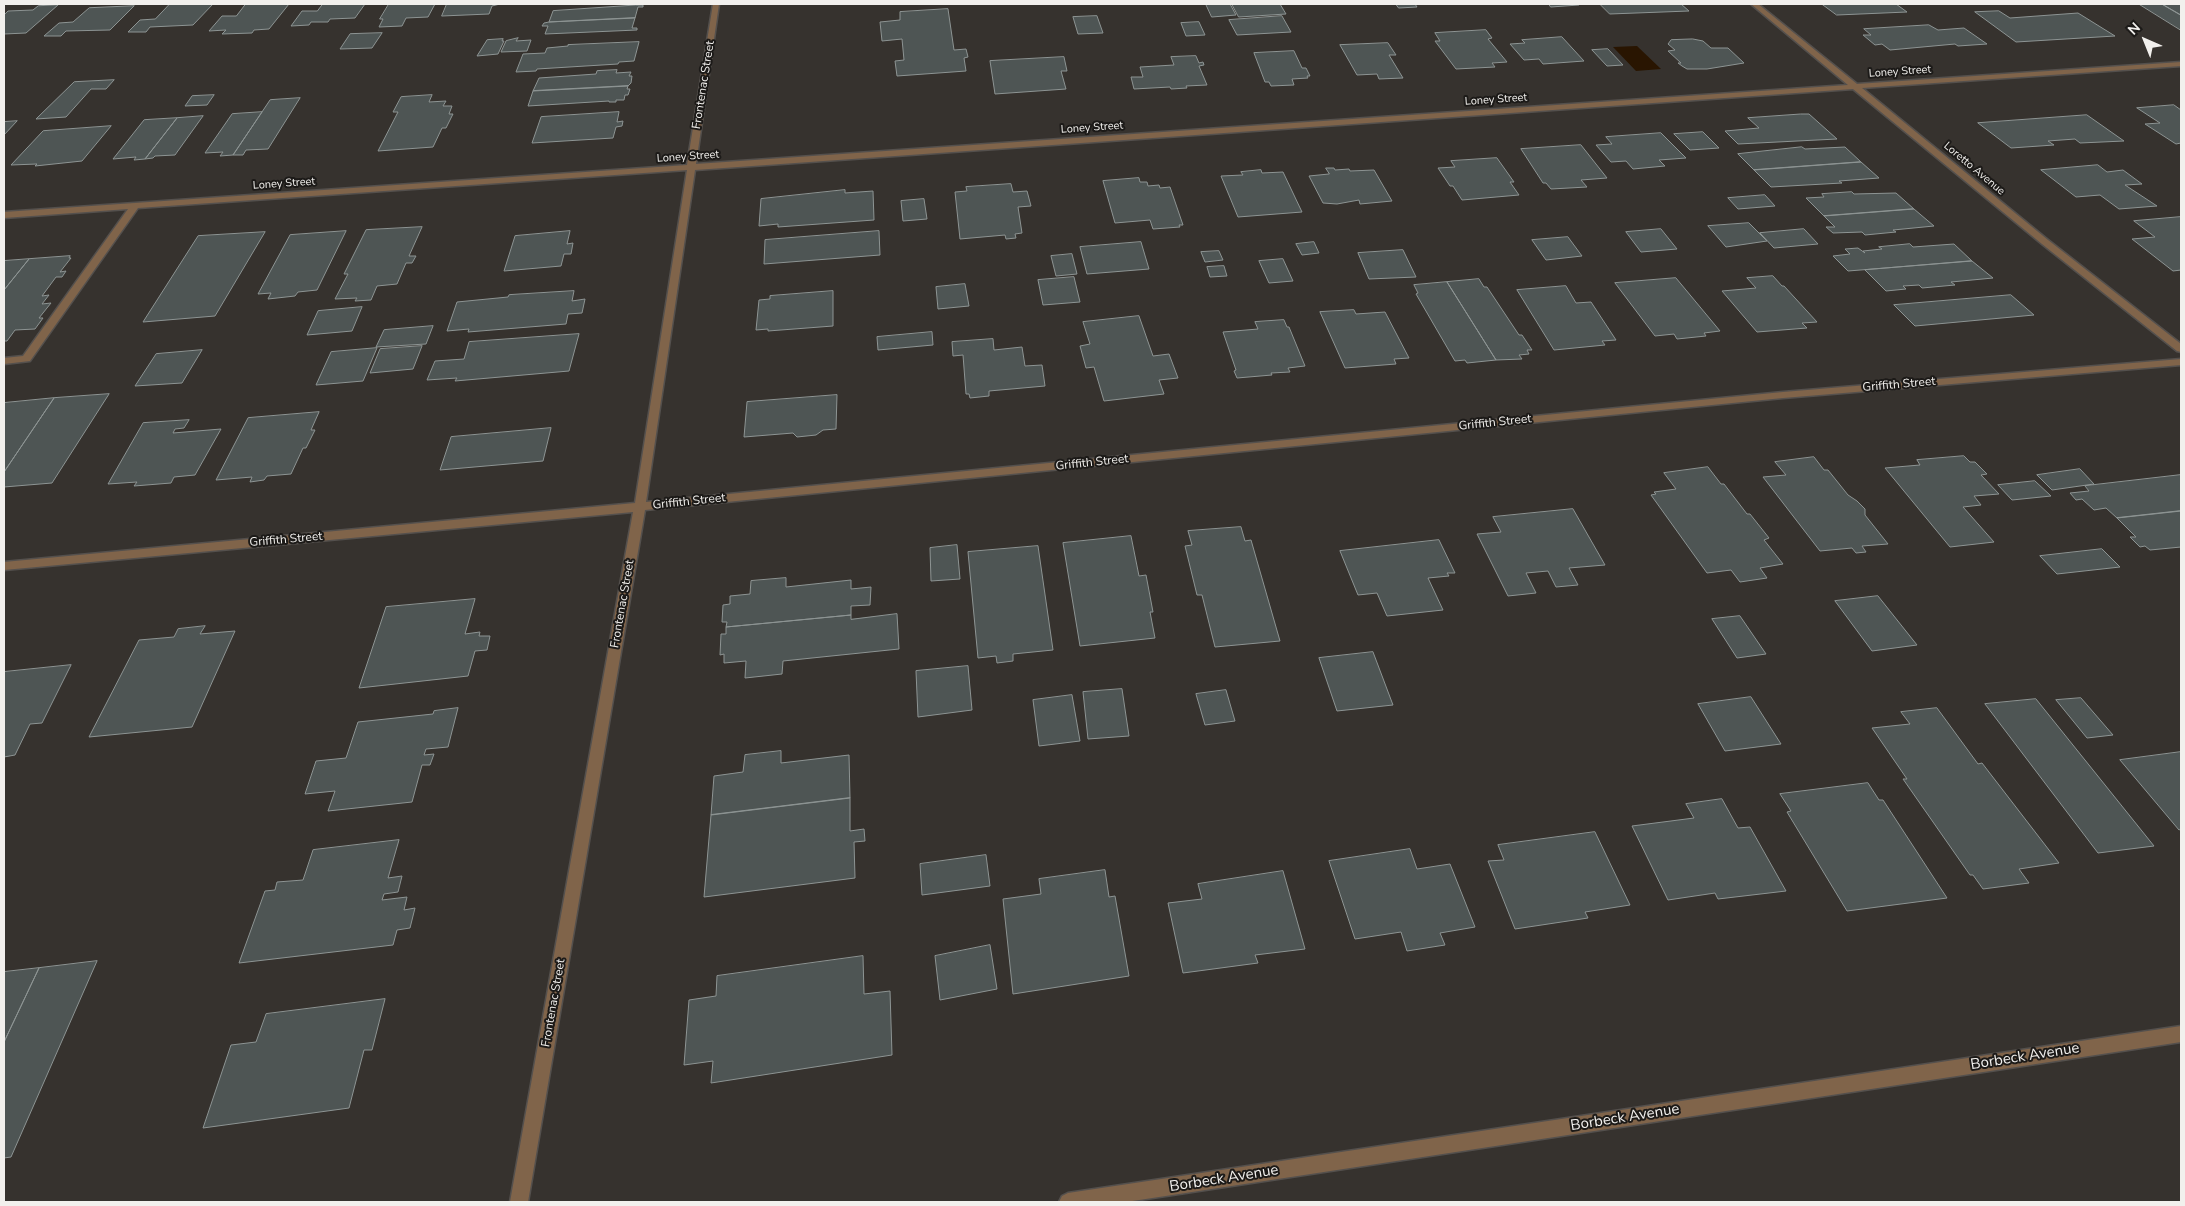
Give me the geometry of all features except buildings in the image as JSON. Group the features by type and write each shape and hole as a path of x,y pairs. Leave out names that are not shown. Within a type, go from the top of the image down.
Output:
{"street":[{"name":"Frontenac Street","path":"519,1202 640,507 716,4"},
{"name":"Loretto Avenue","path":"1754,4 2045,242 2181,349"},
{"name":"Loney Street","path":"4,215 2181,64"},
{"path":"4,361 26,359 135,206"},
{"name":"Griffith Street","path":"4,566 640,507 1783,395 2181,362"},
{"name":"Borbeck Avenue","path":"1068,1202 2181,1034"}],"shaded area":[{"path":"1637,46 1661,69 1636,71 1613,47"}]}
